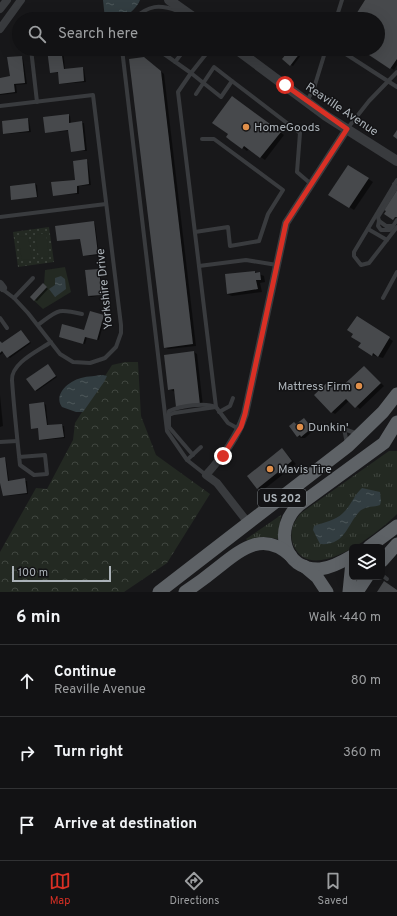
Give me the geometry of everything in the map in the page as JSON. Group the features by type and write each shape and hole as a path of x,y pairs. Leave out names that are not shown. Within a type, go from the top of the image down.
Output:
{"highway":[{"name":"US 202","path":"159,592 249,524 348,446 383,412 397,394"},
{"path":"377,449 389,437 397,422"},
{"path":"292,558 283,536 287,518 299,505 377,449 385,444 397,442"},
{"path":"167,592 308,490 331,482"},
{"path":"373,544 397,526"},
{"path":"185,592 236,554 251,545 261,543 274,545 304,566 322,583 327,592"},
{"path":"385,558 397,544"},
{"path":"304,566 314,569 324,568 349,557"},
{"path":"349,592 350,580"},
{"path":"357,592 365,580"}],"street":[{"path":"0,9 7,0"},
{"path":"12,12 21,0"},
{"path":"169,0 187,12"},
{"path":"0,29 12,12"},
{"name":"Reaville Avenue","path":"246,56 347,129 397,161"},
{"path":"249,524 217,483 206,475 226,452 240,430 245,414 286,223 347,129"}],"lane":[{"path":"338,12 342,0"},
{"path":"143,12 152,6 162,6 179,12"},
{"path":"0,106 37,102 31,56"},
{"path":"123,56 164,416 167,431 187,460 206,475"},
{"path":"167,56 221,97 232,81"},
{"path":"175,62 180,56"},
{"path":"205,56 178,92 216,407 233,428 240,430"},
{"path":"307,101 314,88 324,56"},
{"path":"349,56 397,87"},
{"path":"196,94 214,68 300,133 297,172 311,184"},
{"path":"347,129 369,100 389,82 397,72"},
{"name":"Yorkshire Drive","path":"1,287 14,298 38,324 65,358 81,364 98,362 111,353 119,340 121,324 93,96 37,102"},
{"path":"195,232 228,228 230,246 259,241 268,214 283,190 214,139 202,139"},
{"path":"395,226 386,226 378,221 378,217 396,188 396,182"},
{"path":"396,182 354,252 354,256 361,265 369,263 387,240 397,220"},
{"path":"0,217 106,204"},
{"path":"368,229 387,240"},
{"path":"199,266 246,260 277,265"},
{"path":"383,298 397,271"},
{"path":"14,298 33,278"},
{"path":"38,324 58,310 82,314"},
{"path":"0,318 7,328"},
{"path":"19,458 45,455 47,474 34,475 20,465 19,458 17,441 12,374 16,367 51,342"},
{"path":"219,412 230,406 232,398"},
{"path":"193,455 170,427 169,415 216,407"},
{"path":"0,442 17,441"},
{"path":"187,460 201,447"}],"green space":[{"path":"49,227 54,262 18,267 13,232"},
{"path":"46,233 49,256 39,258 35,235"},
{"path":"28,236 32,259 22,260 18,237"},
{"path":"65,267 71,292 43,309 30,297 44,284 45,270"},
{"path":"125,362 138,362 141,416 156,455 210,494 167,563 124,592 0,592 0,552 36,488 47,489 73,440 75,423 112,365"},
{"path":"389,451 397,451 397,514 361,543 349,544 349,550 329,559 314,560 302,556 293,544 291,535 294,524 301,513"},
{"path":"281,515 278,539 265,537 246,539"}],"water":[{"path":"103,0 140,0 131,12 104,12"},
{"path":"61,276 65,279 66,289 55,297 49,289 55,285 55,278"},
{"path":"103,375 107,376 104,382 83,412 76,412 62,407 59,397 67,385 81,378"},
{"path":"362,488 380,492 380,505 367,508 359,512 344,534 335,542 320,544 313,530 314,526 333,520 340,516"}],"building":[{"path":"365,0 397,0 397,59 390,69 370,56 385,56 385,12 357,12"},
{"path":"22,56 25,83 14,84 15,92 0,94 0,78 10,76 7,57"},
{"path":"48,56 62,56 64,69 83,67 84,81 59,84 58,72 50,73"},
{"path":"284,56 298,56 290,66 282,59"},
{"path":"144,57 161,71 193,344 164,348 129,59"},
{"name":"HomeGoods","path":"232,96 281,132 260,158 244,146 242,149 231,141 226,137 228,134 212,123"},
{"path":"69,114 69,123 82,121 85,150 71,152 68,130 45,133 43,117"},
{"path":"28,118 29,131 3,134 2,121"},
{"path":"397,130 397,139 393,136"},
{"path":"87,159 89,184 77,186 77,193 53,196 51,182 75,180 73,161"},
{"path":"348,165 369,178 349,208 328,195"},
{"path":"35,183 37,197 11,200 10,186"},
{"path":"397,190 397,217 393,220 384,214 386,211 384,210"},
{"path":"94,221 98,254 83,256 80,239 57,241 55,226"},
{"path":"99,269 102,295 88,296 85,270"},
{"path":"255,271 255,273 260,272 261,280 256,280 258,289 227,294 225,274"},
{"path":"43,283 47,287 34,301 30,297"},
{"path":"90,311 104,315 97,340 85,337 83,344 59,337 62,324 84,330"},
{"path":"357,316 390,337 378,357 373,353 372,356 358,347 361,343 351,337 353,334 347,330"},
{"path":"21,330 30,342 7,358 2,351 0,353 0,341 2,343"},
{"path":"194,351 200,405 176,407 174,389 168,390 164,355"},
{"path":"48,364 56,376 35,391 26,379"},
{"name":"Mattress Firm","path":"364,366 381,383 355,408 346,399 331,413 314,395 329,381 338,390"},
{"path":"44,402 47,425 62,424 64,437 39,440 38,428 31,429 29,404"},
{"name":"Dunkin'","path":"304,418 312,428 301,437 300,435 297,437 289,426 294,422 296,424"},
{"name":"Mavis Tire","path":"282,448 292,461 257,489 247,476"},
{"path":"5,457 8,481 25,478 27,493 3,496 0,483 0,458"},
{"path":"384,581 397,590 397,592 377,592"}],"place":[{"name":"HomeGoods","path":"246,127"},
{"name":"Mattress Firm","path":"359,386"},
{"name":"Dunkin'","path":"300,427"},
{"name":"Mavis Tire","path":"270,469"}],"route":[{"path":"223,456 241,427 245,414 286,223 347,129 326,116 285,85"}]}
